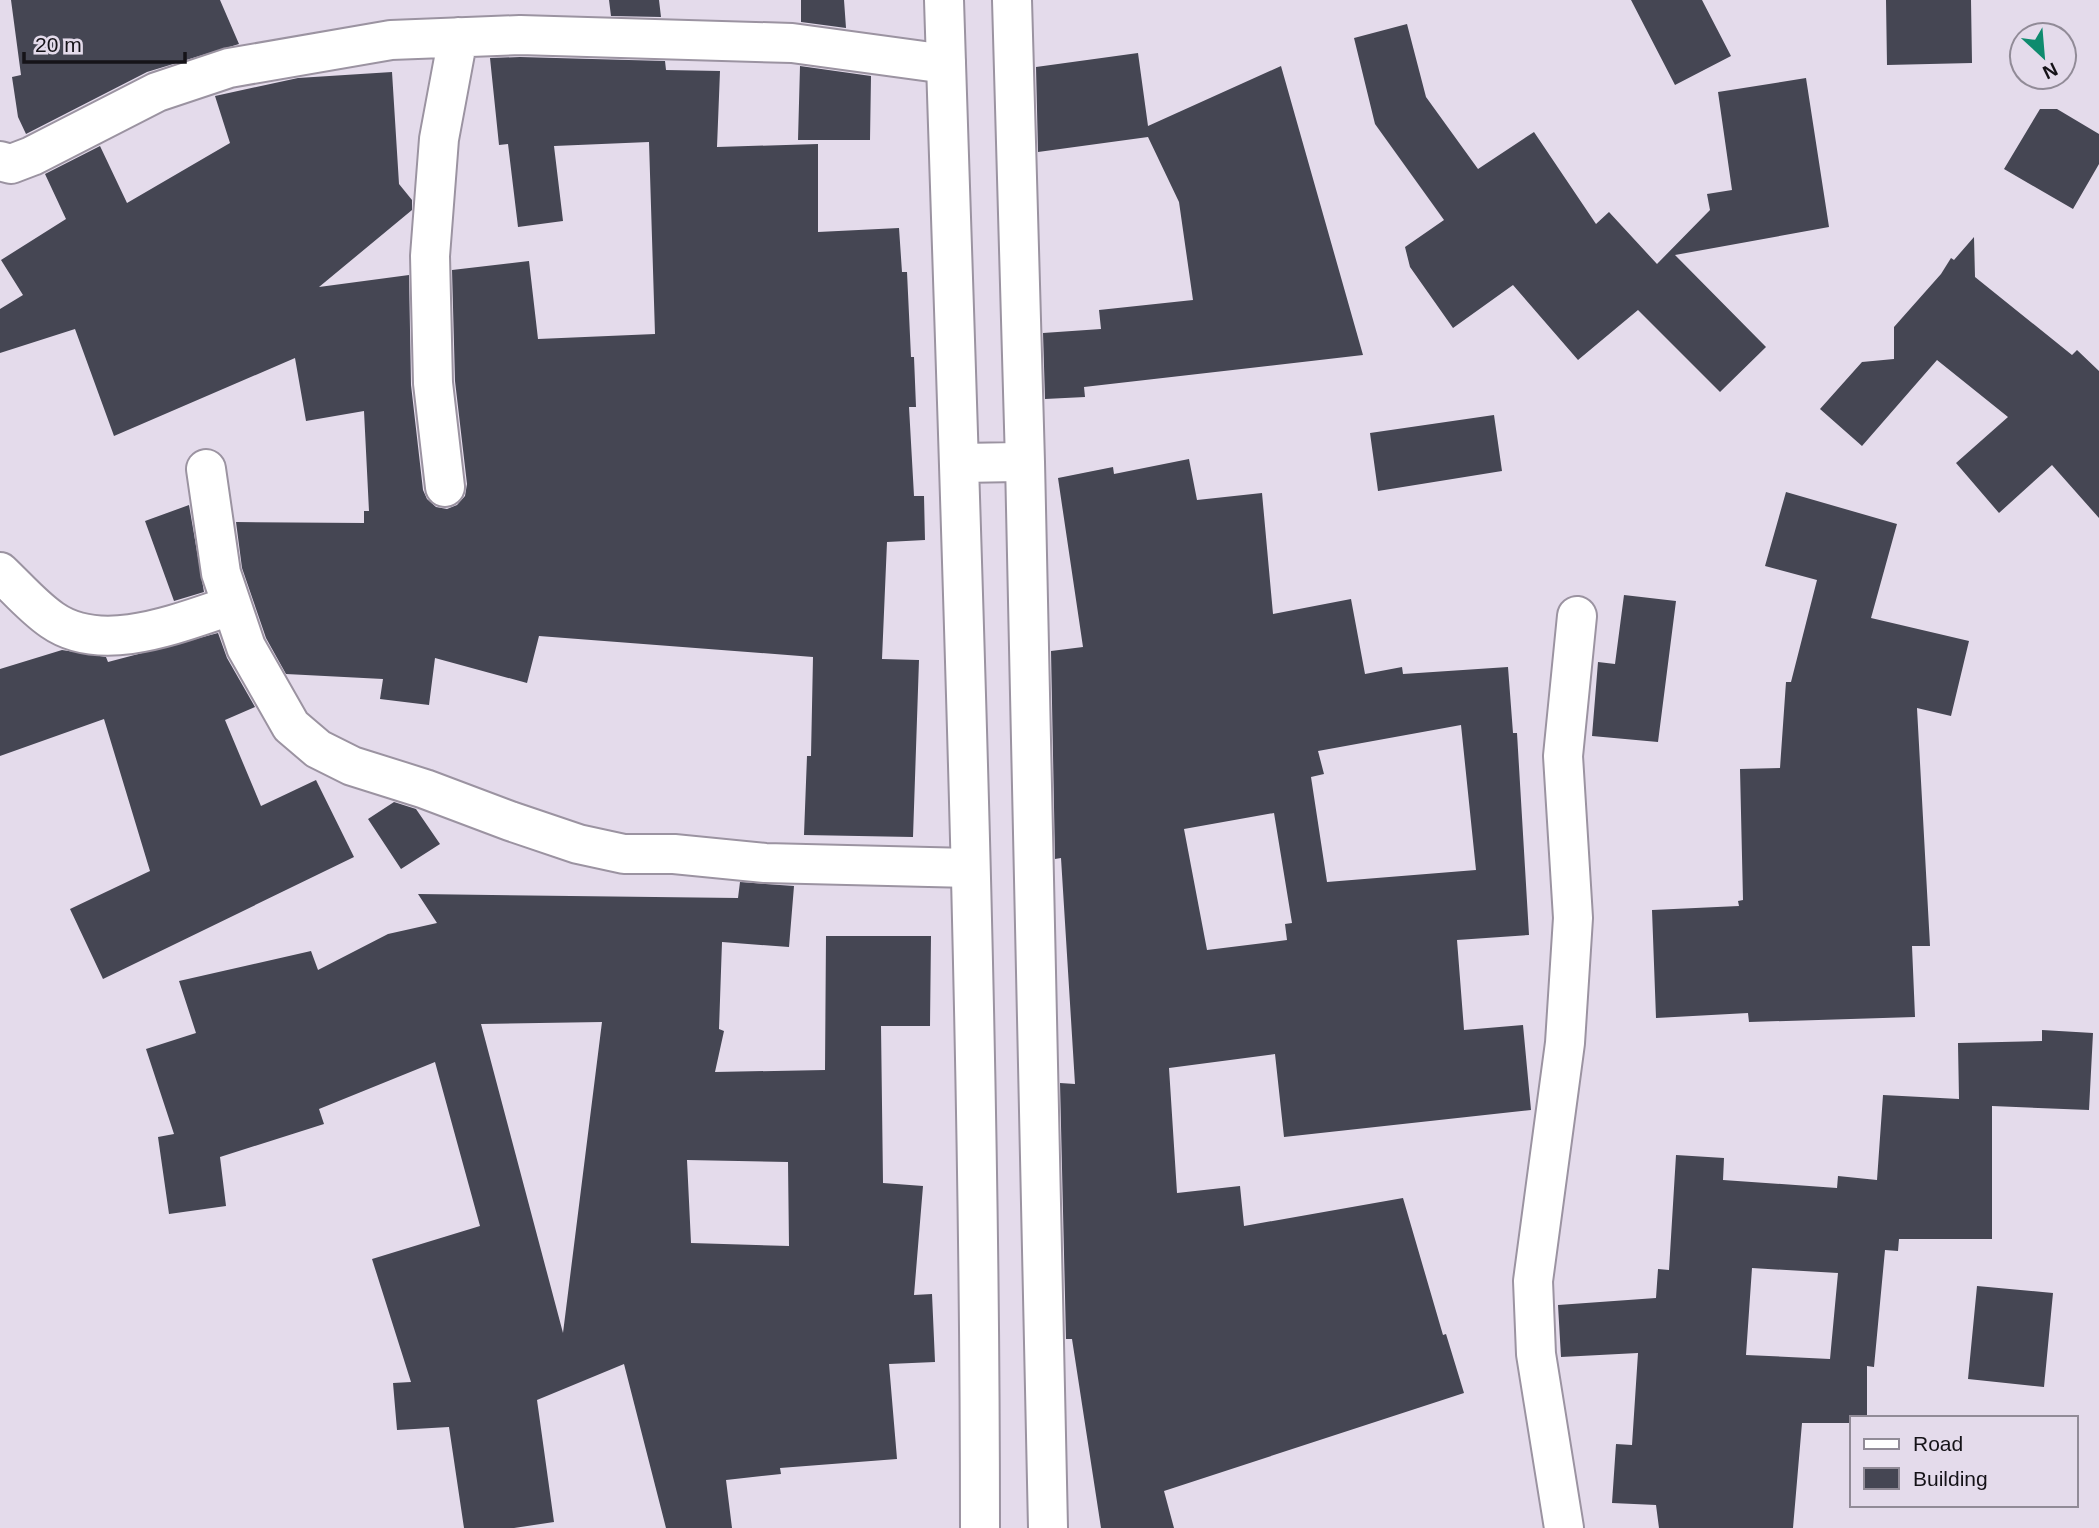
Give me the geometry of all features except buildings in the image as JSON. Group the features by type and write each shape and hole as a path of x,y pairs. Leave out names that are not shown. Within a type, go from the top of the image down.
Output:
{"main road":[{"path":"944,0 961,463 980,1293 980,1528"},
{"path":"1012,0 1026,462 1048,1528"},
{"path":"0,161 11,164 22,160 157,92 229,68 391,40 520,34 792,43 946,64"},
{"path":"445,487 433,383 430,256 439,139 458,37"},
{"path":"961,463 1026,462"},
{"path":"206,469 221,573 246,647 291,726 318,749 352,766 578,844 624,854 674,854 765,863 970,868"},
{"path":"0,572 53,621 82,633 118,636 187,620 230,606"},
{"path":"1564,1528 1536,1354 1533,1281 1565,1042 1573,918 1563,756 1577,616"}]}
